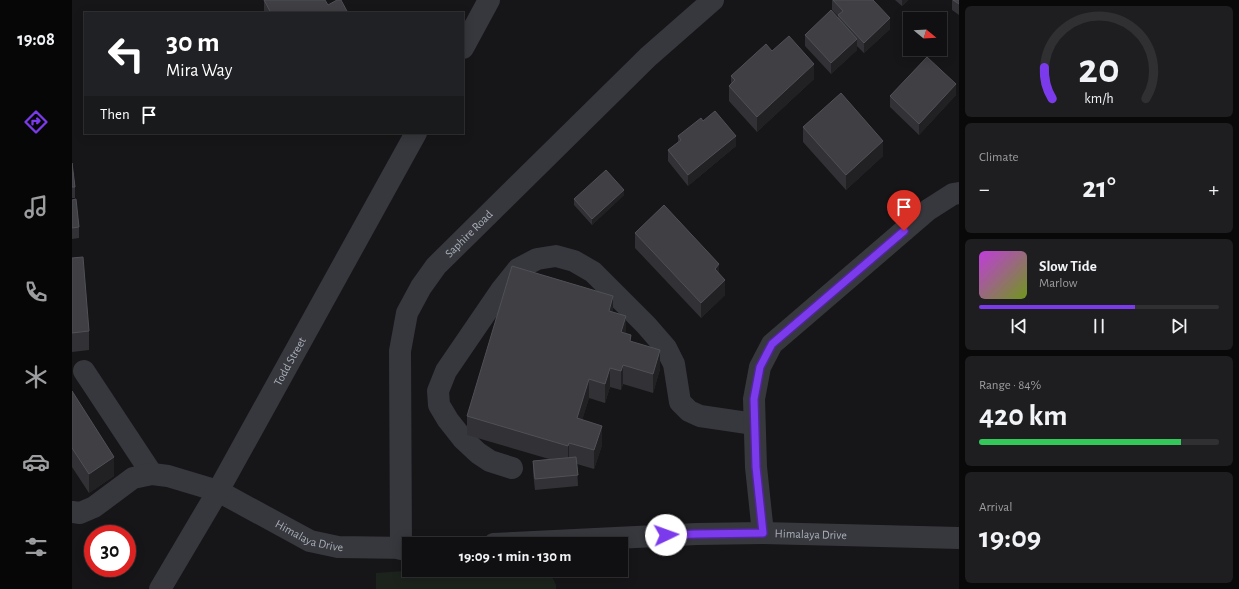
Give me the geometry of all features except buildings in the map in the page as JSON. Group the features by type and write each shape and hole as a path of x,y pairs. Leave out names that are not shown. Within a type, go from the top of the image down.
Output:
{"street":[{"path":"464,46 489,0"},
{"name":"Saphire Road","path":"405,537 400,351 407,313 421,287 436,266 648,57 713,0"},
{"name":"Todd Street","path":"160,589 218,491 415,134"},
{"path":"763,533 756,467 754,399 760,367 772,344 928,210 952,194 959,193"},
{"path":"512,468 490,461 478,453 463,439 448,420 439,405 438,391 446,371 502,289 518,270 537,259 556,256 574,261 593,272 646,325 666,348 674,364 680,402 689,411 700,416 754,424"},
{"path":"72,512 80,513 94,507 133,478 152,474 84,371"},
{"name":"Himalaya Drive","path":"152,474 168,476 218,491 310,541 338,547 402,549"},
{"name":"Himalaya Drive","path":"628,537 763,533 959,538"}],"shaded area":[{"path":"402,571 402,577 552,577 556,589 376,589 376,573"}],"route":[{"path":"666,535 763,533 756,467 754,399 760,367 772,344 904,231"}]}
